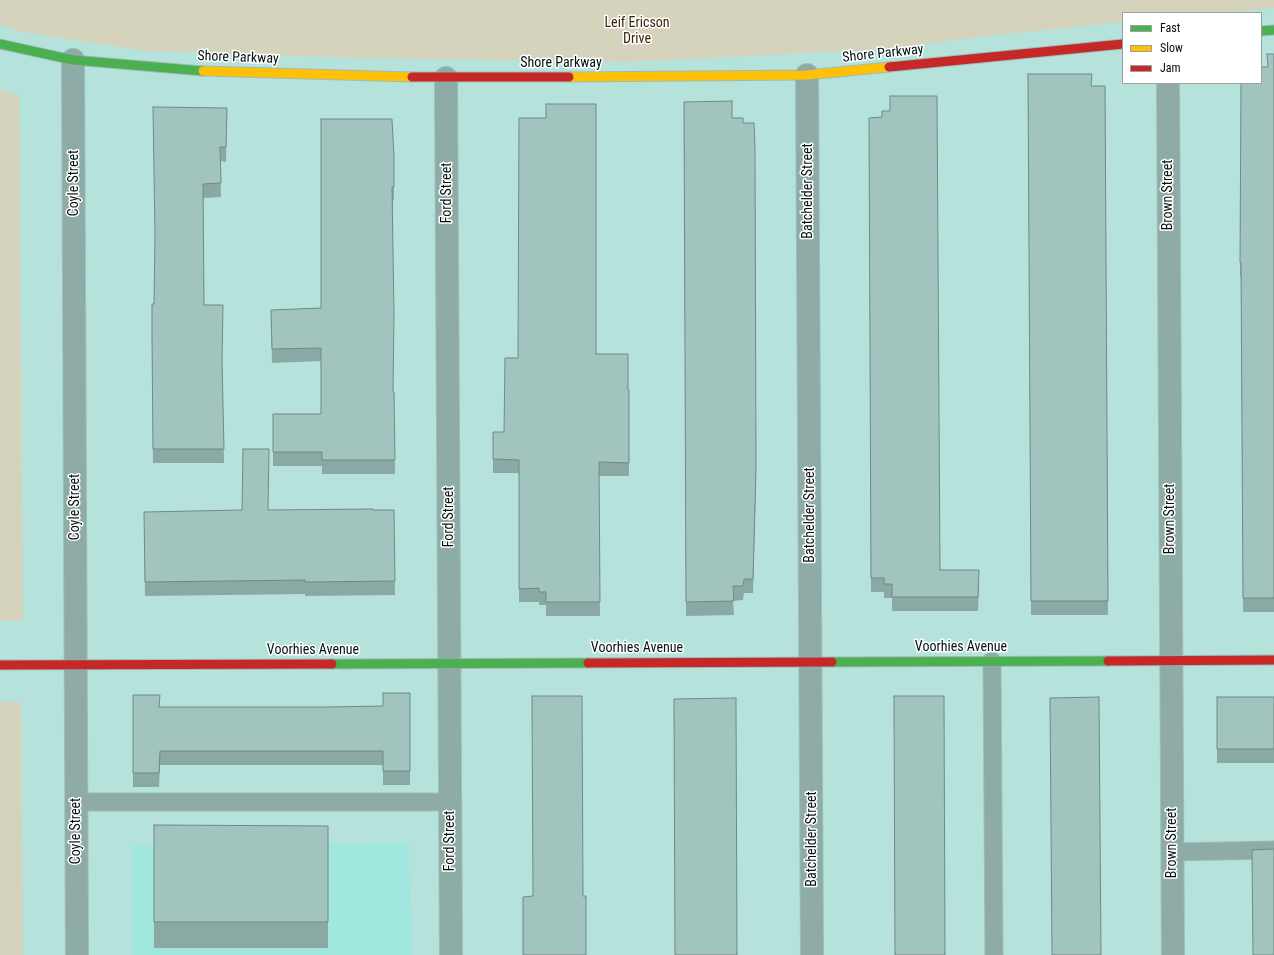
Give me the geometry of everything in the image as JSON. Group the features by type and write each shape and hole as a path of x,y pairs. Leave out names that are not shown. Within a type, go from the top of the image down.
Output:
{"street":[{"path":"1262,31 1274,30"},
{"name":"Shore Parkway","path":"0,44 73,60 198,71 446,78 807,75 1122,44"},
{"name":"Coyle Street","path":"73,60 77,955"},
{"name":"Batchelder Street","path":"807,75 812,955"},
{"name":"Ford Street","path":"446,78 451,955"},
{"name":"Brown Street","path":"1168,84 1173,955"},
{"name":"Voorhies Avenue","path":"0,664 1274,660"}],"lane":[{"path":"992,661 994,955"},
{"path":"76,802 450,802"},
{"path":"1172,852 1274,850"}],"shaded area":[{"path":"409,843 411,955 132,955 132,845"}],"green space":[{"name":"Leif Ericson Drive","path":"0,0 1274,0 1274,8 1230,12 1122,12 1122,22 997,35 886,49 627,62 362,58 147,51 23,32 0,25"},
{"path":"0,89 19,95 23,621 0,621"},
{"path":"0,702 21,702 23,955 0,955"}],"building":[{"path":"1267,54 1274,54 1274,598 1243,598 1240,263 1241,84 1262,84 1262,67 1268,67"},
{"path":"1028,74 1092,74 1091,86 1105,86 1108,601 1031,601"},
{"path":"890,96 937,96 940,570 979,570 978,597 892,597 892,584 884,584 884,578 871,578 869,118 882,117 882,111 890,111"},
{"path":"732,101 732,118 743,118 743,123 754,123 756,468 753,579 744,579 743,586 733,586 734,601 686,602 684,102"},
{"path":"546,104 596,104 596,354 628,354 629,463 599,462 600,602 546,602 546,592 539,592 539,588 519,589 519,460 493,459 493,432 504,432 505,358 518,358 519,118 546,118"},
{"path":"153,107 227,108 226,147 220,147 221,183 203,184 204,305 223,305 222,360 224,449 153,449 152,304 154,304 155,235"},
{"path":"321,119 392,119 394,157 394,187 392,187 394,313 393,392 395,460 322,460 322,452 273,452 273,414 321,414 321,348 272,349 271,310 321,308"},
{"path":"243,449 269,449 268,510 394,510 395,581 305,582 305,580 145,582 144,512 242,510"},
{"path":"383,693 410,693 410,771 383,771 383,751 160,751 159,773 133,773 133,695 160,695 159,707 328,707 383,706"},
{"path":"532,696 582,696 583,896 586,896 586,955 523,955 523,897 533,896"},
{"path":"894,696 944,696 945,955 895,955"},
{"path":"1099,697 1101,955 1052,955 1050,698"},
{"path":"1217,697 1274,697 1274,749 1217,749"},
{"path":"736,698 737,955 675,955 674,699"},
{"path":"154,825 328,826 328,922 154,922"},
{"path":"1274,849 1274,955 1253,955 1252,850"}],"traffic: fast":[{"path":"1262,31 1274,30"},
{"path":"0,44 73,60 203,71"},
{"path":"832,662 1108,661"},
{"path":"332,664 588,663"}],"traffic: slow":[{"path":"569,77 807,75 889,67"},
{"path":"203,71 412,77"}],"traffic: jam":[{"path":"889,67 1122,44"},
{"path":"412,77 569,77"},
{"path":"1108,661 1274,660"},
{"path":"588,663 832,662"},
{"path":"0,665 332,664"}]}
